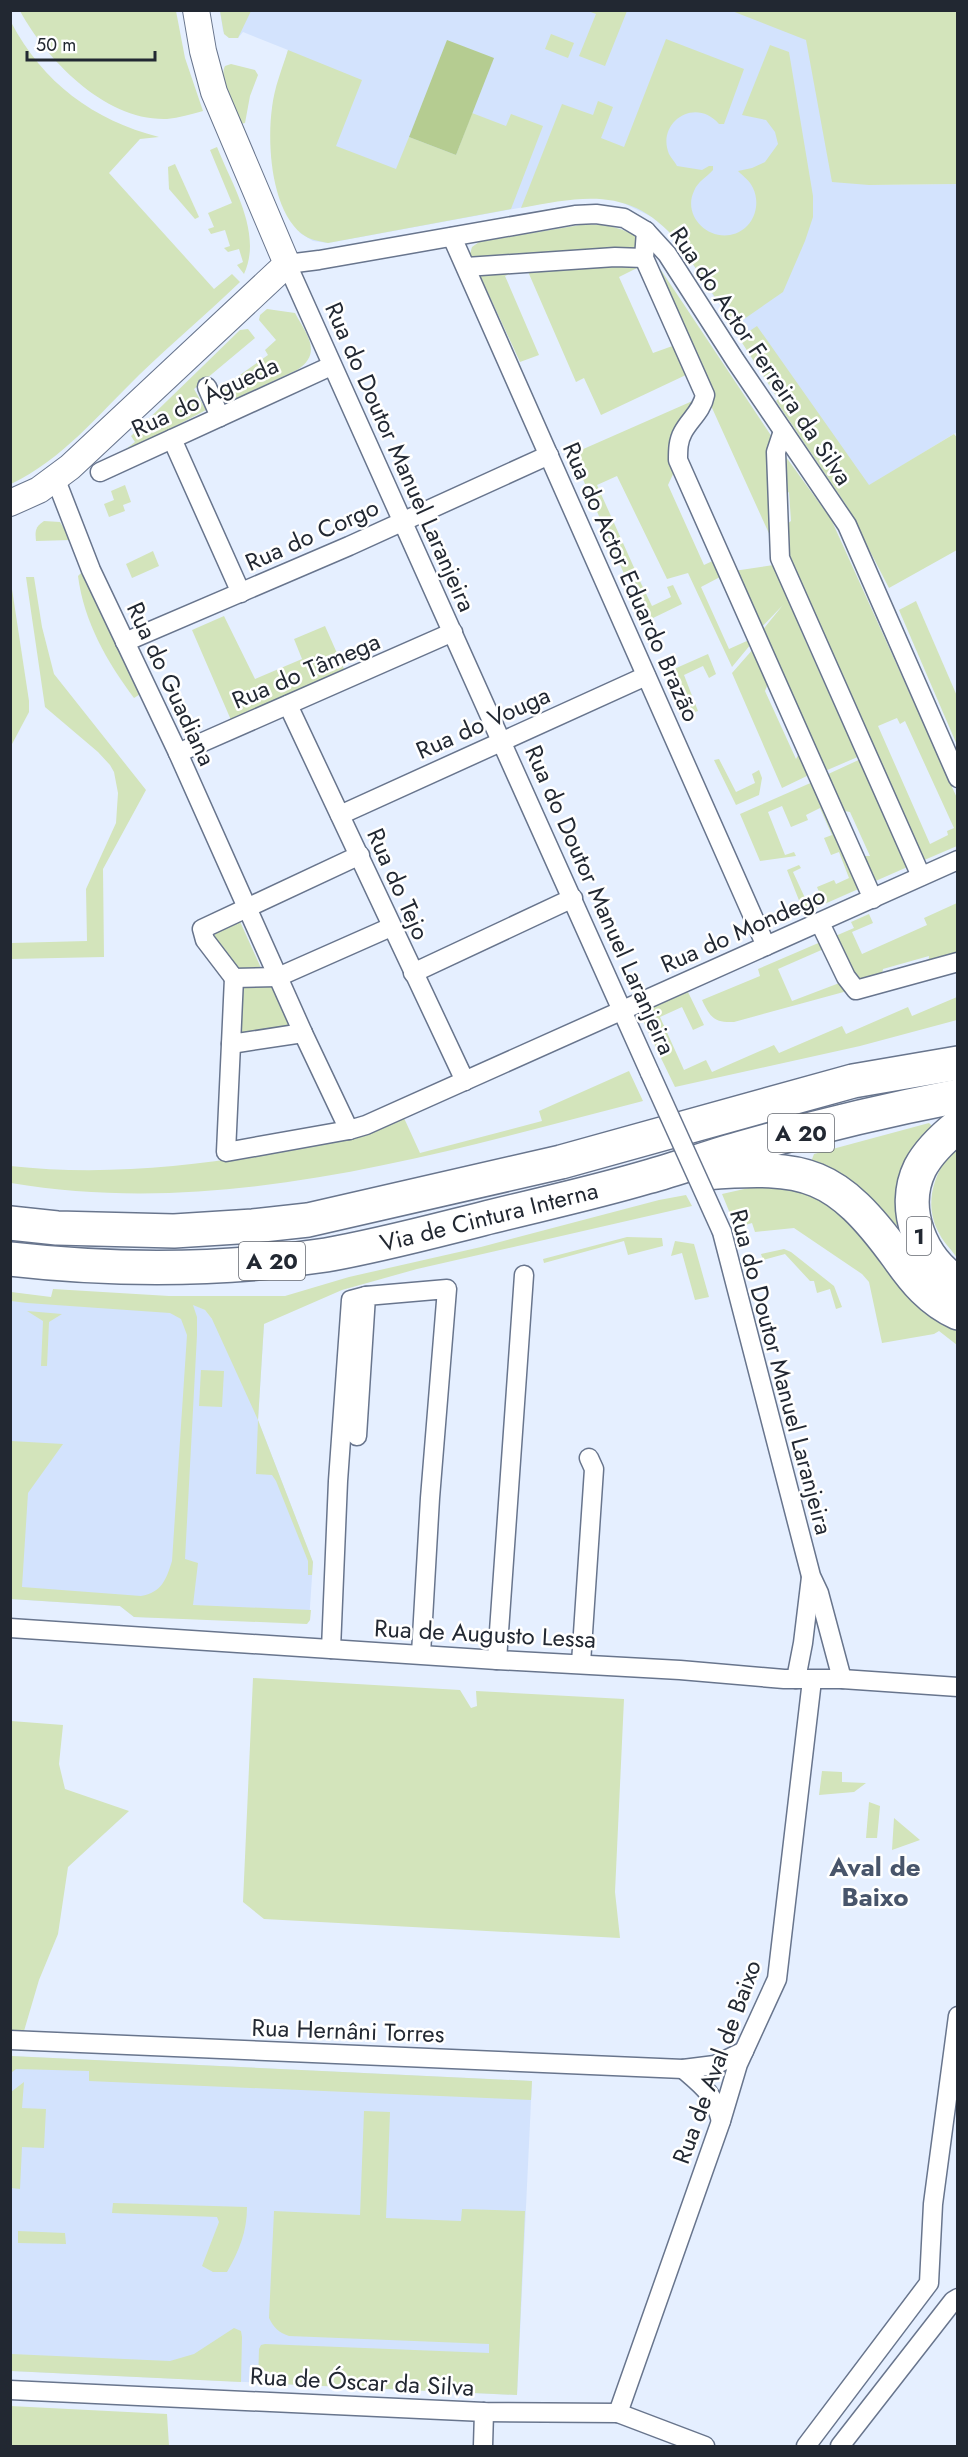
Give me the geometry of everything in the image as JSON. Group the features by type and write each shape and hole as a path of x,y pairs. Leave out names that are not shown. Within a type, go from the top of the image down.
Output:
{"highway":[{"path":"853,1081 957,1043"},
{"name":"Via de Cintura Interna","path":"10,1222 57,1228 174,1231 308,1220 561,1162 853,1081 957,1063"},
{"name":"Via de Cintura Interna","path":"10,1259 64,1265 143,1269 205,1267 325,1255 371,1246 646,1178 745,1147 919,1103 957,1096"},
{"name":"1","path":"957,1126 942,1139 926,1159 917,1175 913,1193 916,1227 924,1249 935,1265 957,1283"},
{"path":"646,1178 775,1170 818,1180 848,1198 861,1210 883,1236 914,1280 939,1304 957,1313"},
{"path":"10,1210 57,1228"}],"main road":[{"path":"10,504 56,480 287,264 214,92 201,42 196,10"}],"street":[{"name":"Rua do Actor Ferreira da Silva","path":"287,264 591,214 624,218 646,231 667,254 853,537 957,778"},
{"path":"646,231 644,258 705,395 700,409 683,431 679,442 678,460 873,899"},
{"name":"Rua do Actor Eduardo Brazão","path":"452,237 765,946"},
{"path":"466,267 615,257 644,258"},
{"name":"Rua do Doutor Manuel Laranjeira","path":"287,264 722,1232 811,1576 819,1593 842,1679"},
{"name":"Rua do Águeda","path":"100,472 331,366"},
{"path":"207,387 220,417"},
{"path":"783,431 776,452 780,558 921,876"},
{"path":"172,439 242,593"},
{"name":"Rua do Corgo","path":"125,642 242,593 549,455"},
{"name":"Rua do Guadiana","path":"56,480 91,570 178,753 303,1033 349,1130"},
{"name":"Rua do Tâmega","path":"178,753 453,632"},
{"name":"Rua do Vouga","path":"340,815 646,676"},
{"name":"Rua do Tejo","path":"288,705 465,1082"},
{"path":"303,1033 231,1044 234,978 205,940 202,929 360,855"},
{"name":"Rua do Mondego","path":"231,1044 226,1152 349,1130 366,1125 465,1082 622,1009 820,923 957,860"},
{"path":"413,973 573,898"},
{"path":"820,923 846,977 856,990 957,962"},
{"path":"234,978 278,977 391,927"},
{"path":"497,1660 524,1275"},
{"path":"331,1649 338,1481 351,1300 366,1296 447,1289 429,1453 421,1654"},
{"path":"357,1436 366,1296"},
{"path":"581,1663 594,1469 590,1458"},
{"name":"Rua do Doutor Manuel Laranjeira","path":"804,1679 803,1643 811,1576"},
{"name":"Rua de Augusto Lessa","path":"10,1628 957,1687"},
{"name":"Rua de Aval de Baixo","path":"618,2412 744,2051 777,1979 804,1679"},
{"path":"806,2446 929,2283 933,2204 957,2016"},
{"name":"Rua Hernâni Torres","path":"10,2040 683,2069 715,2065 744,2051"},
{"path":"683,2069 708,2091 717,2105 721,2121"},
{"path":"840,2446 955,2299 929,2283"},
{"name":"Rua de Óscar da Silva","path":"10,2390 484,2412 618,2412 705,2446"},
{"path":"483,2446 484,2412"}],"shaded area":[{"path":"20,11 176,11 185,58 203,111 167,119 144,117 122,110 100,99 62,67 46,49"},
{"path":"220,11 867,11 869,185 957,184 957,432 846,500 679,243 652,217 619,201 601,197 578,197 328,243 313,241 300,233 289,217 276,183 271,155 272,107 288,50 243,32 238,38 229,38 223,31"},
{"path":"220,11 251,11 238,38 229,38 224,34"},
{"path":"588,11 627,11 605,66 579,56 596,14"},
{"path":"732,11 957,11 957,184 869,185 832,182 806,40"},
{"path":"11,22 38,63 72,96 113,120 159,137 140,139 109,173 214,289 232,274 240,282 151,363 63,449 30,474 11,484"},
{"path":"551,34 574,43 568,58 545,49"},
{"path":"666,39 744,69 724,124 719,124 709,116 689,113 680,117 673,124 668,132 666,143 669,154 677,166 702,170 713,166 713,170 696,188 691,200 691,208 698,223 712,233 721,235 738,233 753,217 756,203 753,188 738,171 765,162 778,144 775,132 766,120 742,115 770,45 789,52 813,196 813,217 783,292 734,326 679,243 661,225 643,212 625,204 587,199 566,200 521,208 562,104 593,115 598,101 613,107 601,138 624,147"},
{"path":"447,40 494,58 456,155 409,137"},
{"path":"288,50 362,80 336,146 396,169 409,137 456,155 472,113 506,126 511,114 543,126 511,209 328,243 302,234 284,209 278,193 271,157 273,101"},
{"path":"231,64 255,70 258,75 250,96 245,123 241,124 228,95 224,79 225,66"},
{"path":"217,147 237,193 248,226 249,258 244,274 237,265 243,262 239,249 228,252 224,248 230,246 225,230 211,234 208,229 214,227 208,213 232,203 210,150"},
{"path":"175,164 199,217 195,219 169,189 168,167"},
{"path":"586,224 615,228 628,232 641,240 778,446 831,519 957,798 957,846 915,864 867,753 818,774 757,637 783,605 755,634 727,572 780,564 791,582 644,258 636,258 639,267 619,277 653,353 678,344 699,391 698,399 701,409 683,431 679,442 679,461 668,485 704,565 721,557 726,569 718,570 720,577 701,587 729,649 749,640 751,644 732,667 688,573 667,579 617,476 597,485 636,572 625,576 572,454 697,399 688,374 601,415 584,378 576,382 526,267 505,276 539,355 520,362 470,254 472,247 479,242","holes":["789,492 791,521 782,528 780,547 778,499","811,626 854,722 844,727 801,631","897,718 900,724 905,721 954,828 947,831 948,835 930,844 878,726"]},
{"path":"267,309 295,313 308,336 311,350 309,357 305,364 297,370 226,403 222,394 226,385 268,355 265,350 276,340 259,320 260,315"},
{"path":"757,326 869,485 954,434 958,439 957,550 889,588 846,505 776,401 778,399 739,338"},
{"path":"248,329 255,338 194,389 206,410 123,454 122,452 135,442 131,436 240,330"},
{"path":"125,485 131,502 123,505 125,511 109,517 104,504 114,500 111,491"},
{"path":"44,521 60,522 71,540 36,541 36,530"},
{"path":"153,551 159,566 132,578 126,564"},
{"path":"82,572 142,693 134,698 106,656 91,625 78,576"},
{"path":"10,576 29,701 29,712 11,746"},
{"path":"26,577 34,577 42,627 54,674 146,790 103,869 104,957 11,959 11,943 87,941 86,889 116,823 118,793 114,772 110,765 45,707"},
{"path":"638,577 652,606 671,597 667,587 673,585 682,604 651,619 633,580"},
{"path":"916,601 957,696 957,745 899,610"},
{"path":"224,616 255,679 302,659 294,639 325,626 344,669 231,720 192,630"},
{"path":"754,648 769,681 765,691 796,759 801,750 811,774 782,788 732,673"},
{"path":"708,654 716,674 709,678 703,666 684,675 698,711 692,713 674,669"},
{"path":"865,757 912,865 871,883 859,856 870,856 850,812 839,810 824,776"},
{"path":"719,759 736,792 755,783 752,774 759,770 762,778 759,795 736,805 714,760"},
{"path":"815,781 863,887 804,913 787,870 799,865 801,868 793,872 805,898 819,892 817,887 834,880 836,884 849,878 839,852 831,855 824,838 832,835 820,808 806,815 808,820 791,827 782,806 768,812 785,855 794,852 796,856 760,861 740,814"},
{"path":"957,903 957,955 928,965 929,956 883,969 881,979 859,985 833,937 854,928 851,922 869,914 873,923 852,932 862,954 927,925 924,918"},
{"path":"238,917 261,968 238,968 214,937 216,932"},
{"path":"823,941 826,948 778,969 792,1001 842,982 851,990 734,1022 717,1020 708,1011 702,1000 760,976 758,969"},
{"path":"239,984 271,984 289,1026 243,1034 238,1030"},
{"path":"688,992 704,1025 693,1030 682,1007 660,1017 684,1070 706,1060 712,1072 774,1045 779,1053 842,1026 846,1034 908,1007 912,1016 957,997 957,1020 860,1046 675,1087 643,1021 650,1008"},
{"path":"629,1071 643,1101 409,1160 330,1175 251,1187 171,1193 91,1192 11,1183 10,1166 113,1170 216,1161 330,1140 404,1118 420,1153 542,1121 539,1111"},
{"path":"929,1123 933,1127 898,1205 899,1228 866,1193 849,1181 811,1162 814,1154"},
{"path":"957,1143 957,1258 934,1223 931,1199 937,1175"},
{"path":"762,1185 806,1190 834,1205 949,1326 957,1330 957,1345 939,1331 934,1334 882,1343 869,1282 862,1274 794,1228 755,1232 752,1223 736,1228 722,1194"},
{"path":"686,1195 692,1206 417,1269 342,1290 264,1324 258,1420 212,1319 205,1310 193,1305 197,1317 197,1335 185,1559 198,1563 193,1605 311,1610 307,1624 134,1617 120,1606 11,1599 11,1441 63,1444 28,1493 22,1587 141,1596 154,1592 162,1584 172,1561 187,1335 181,1319 170,1313 11,1301 11,1292 51,1297 53,1289 169,1296 285,1296 349,1277 481,1247 659,1200"},
{"path":"627,1237 662,1238 663,1246 628,1255 624,1241 544,1263 543,1259"},
{"path":"675,1241 694,1244 709,1297 695,1300 682,1253 671,1256"},
{"path":"784,1249 834,1286 842,1307 836,1309 830,1289 817,1293 814,1281 810,1281 785,1254 763,1260 761,1254"},
{"path":"10,1292 52,1298 193,1304 205,1310 212,1319 264,1324 258,1420 313,1562 309,1622 134,1617 120,1606 11,1599"},
{"path":"27,1311 62,1314 49,1322 47,1366 41,1366 43,1321"},
{"path":"201,1370 224,1371 222,1407 199,1406"},
{"path":"258,1420 313,1562 312,1575 308,1575 308,1561 276,1481 272,1475 256,1474"},
{"path":"253,1678 460,1690 471,1708 477,1706 476,1691 624,1699 615,1892 620,1938 264,1919 243,1902"},
{"path":"11,1721 63,1725 59,1764 65,1789 129,1811 68,1867 58,1934 39,1980 24,2031 10,2030"},
{"path":"822,1771 842,1772 842,1782 866,1783 854,1792 819,1795"},
{"path":"869,1802 880,1806 877,1838 866,1838"},
{"path":"894,1818 920,1840 892,1850"},
{"path":"11,2056 532,2081 517,2395 11,2371"},
{"path":"11,2056 532,2081 531,2100 89,2081 89,2071 16,2069 11,2073"},
{"path":"24,2082 22,2108 46,2109 44,2148 22,2147 20,2189 11,2188 11,2092"},
{"path":"364,2111 390,2112 386,2218 461,2221 462,2209 525,2211 517,2395 258,2383 259,2349 265,2344 489,2353 489,2344 289,2336 277,2329 269,2318 274,2211 360,2215"},
{"path":"113,2203 247,2207 246,2225 239,2249 227,2272 213,2272 202,2266 219,2222 217,2217 112,2213"},
{"path":"18,2231 65,2233 66,2244 18,2243"},
{"path":"234,2328 241,2331 242,2337 241,2382 11,2371 11,2354 170,2361 194,2354"},
{"path":"10,2406 167,2414 169,2446 11,2446"}],"district":[{"name":"Aval de Baixo","path":"875,1882"}]}
